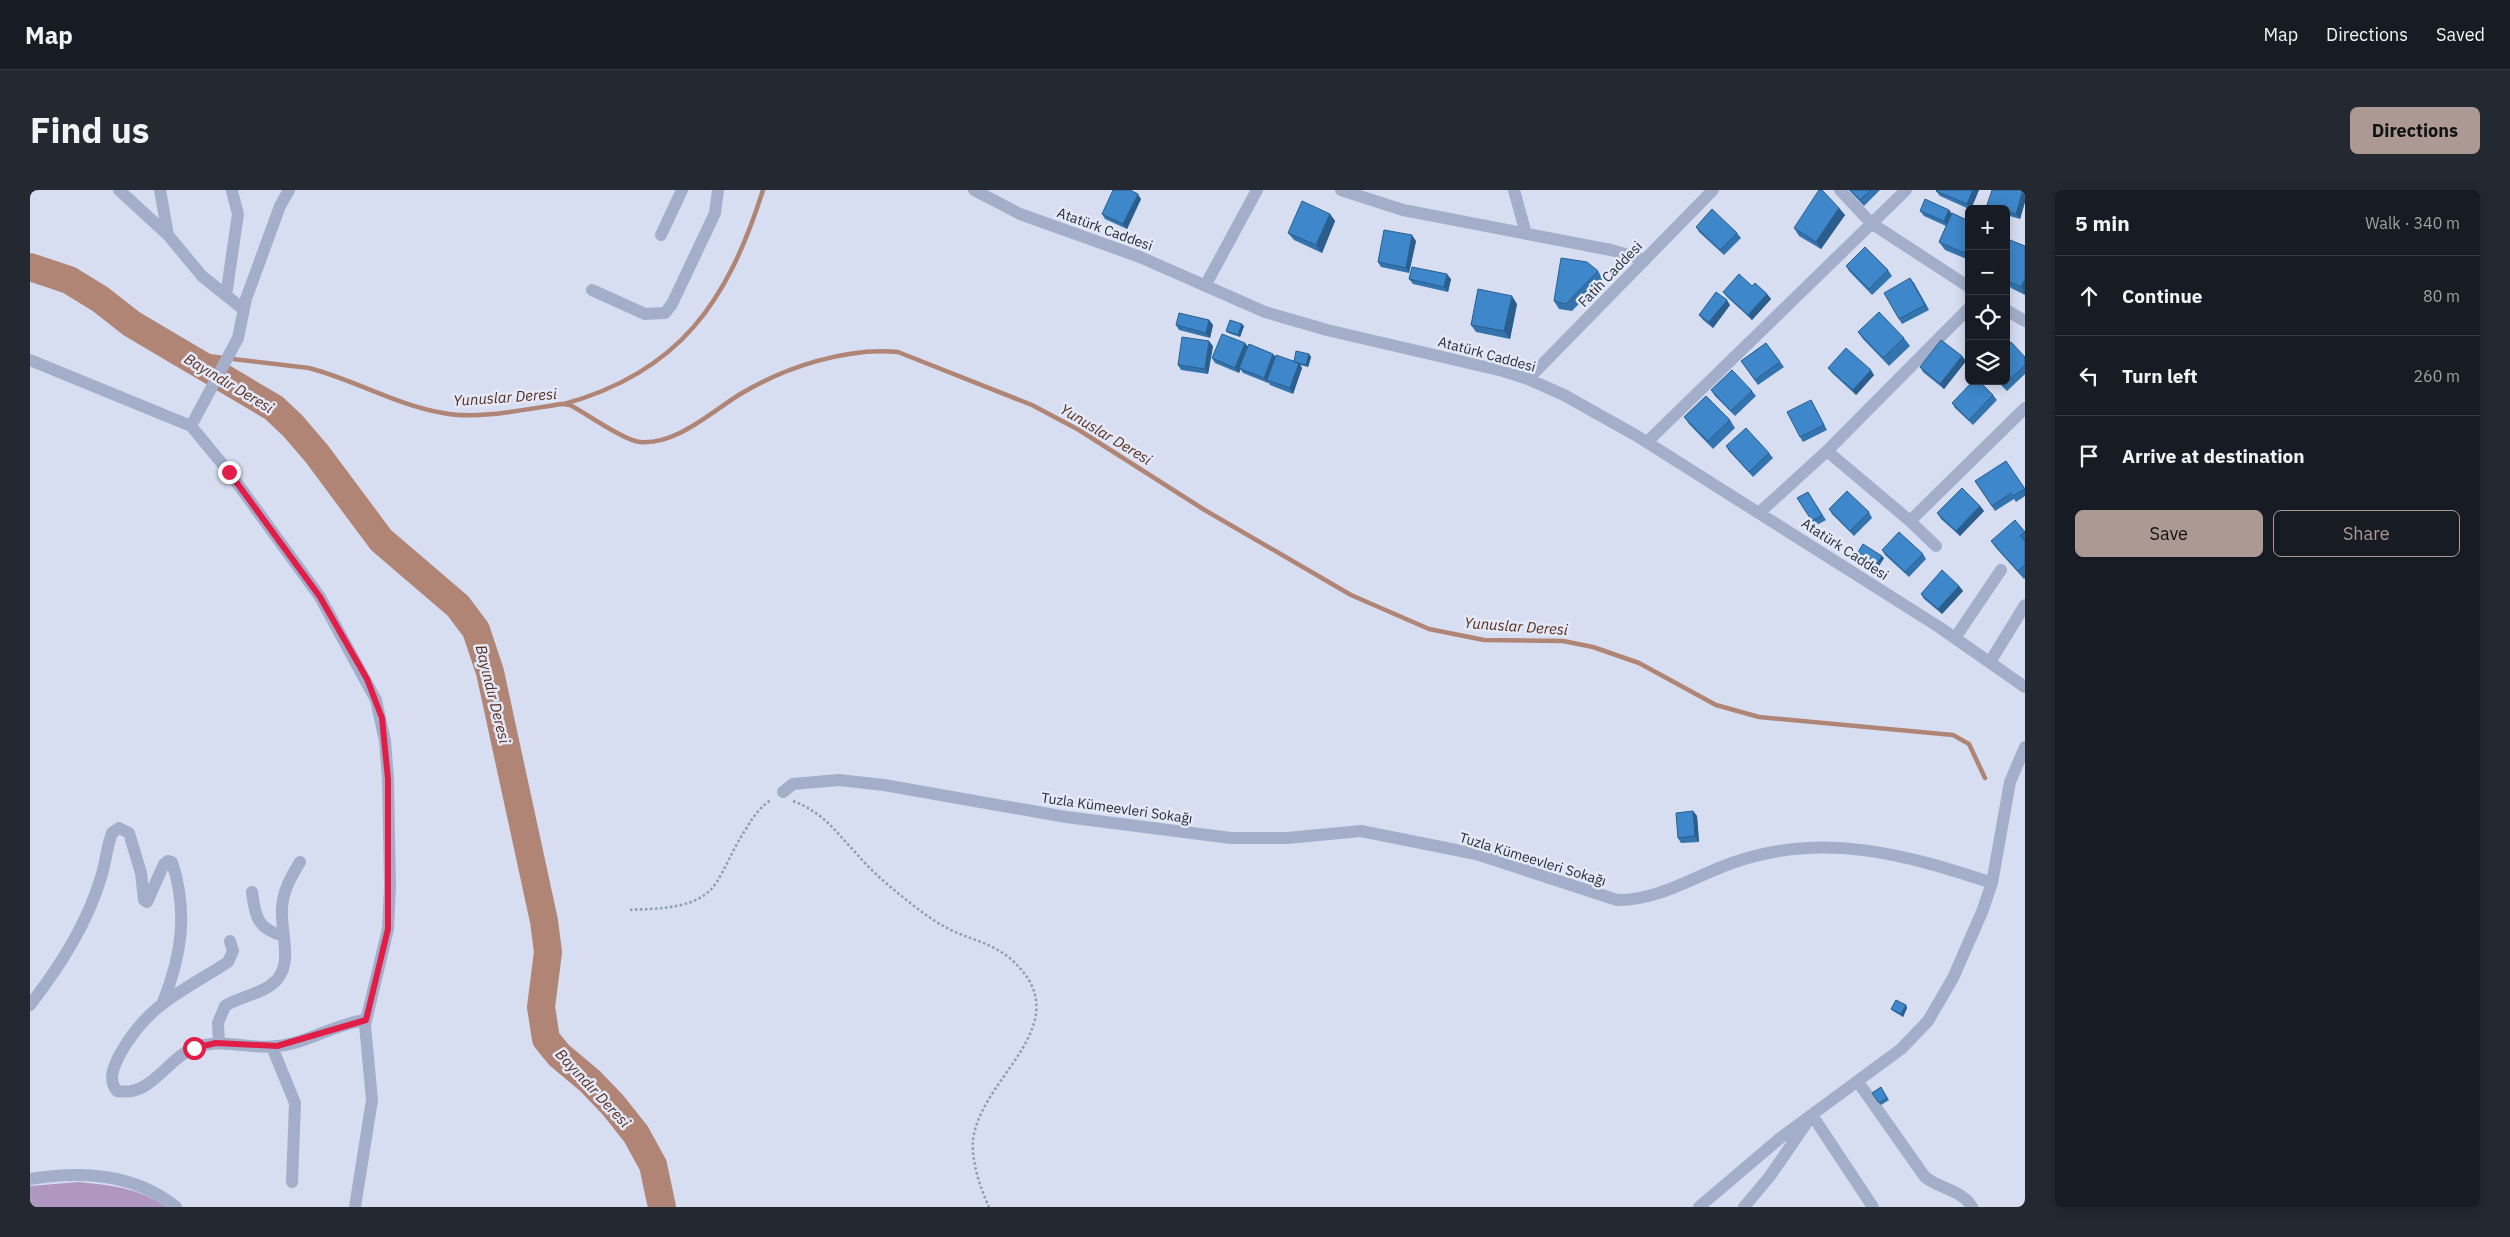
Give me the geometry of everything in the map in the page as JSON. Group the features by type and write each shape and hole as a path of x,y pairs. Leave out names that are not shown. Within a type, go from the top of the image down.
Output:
{"street":[{"path":"120,190 168,235 202,276 243,309"},
{"path":"160,190 168,235"},
{"path":"191,426 238,338 243,309 280,206 289,190"},
{"path":"661,235 682,190"},
{"path":"592,290 645,314 665,313 672,304 715,213 718,190"},
{"name":"Atatürk Caddesi","path":"974,190 1020,214 1104,243 1291,320 1528,378 1564,394 1647,442 1760,512 1955,638 2025,687"},
{"path":"1205,286 1257,190"},
{"path":"1341,190 1403,210 1626,253 1645,260"},
{"path":"1514,190 1526,234"},
{"name":"Fatih Caddesi","path":"1528,378 1713,190"},
{"path":"1840,190 1871,223 1965,284"},
{"path":"1647,442 1906,190"},
{"path":"226,296 238,214 232,191"},
{"path":"1760,512 1827,451 1965,312"},
{"path":"2010,312 2025,321"},
{"path":"30,360 191,426 229,472 320,597 367,679 382,718 388,779 388,929 366,1020 372,1100 362,1174 355,1207"},
{"path":"1910,521 2025,408"},
{"path":"1827,451 1910,521 1936,546"},
{"path":"1955,638 2002,570"},
{"path":"1990,662 2025,605"},
{"path":"1699,1207 1779,1139 1901,1049 1932,1016 1953,978 1982,912 1992,883 2010,782 2025,747"},
{"name":"Tuzla Kümeevleri Sokağı","path":"784,792 793,784 839,780 1066,817 1231,838 1287,838 1360,831 1476,854 1617,900 1633,901 1732,863 1792,847 1854,848 1889,854 1934,864 1992,883"},
{"path":"30,1005 58,969 77,935 102,875 112,833 119,828 129,833 134,845 141,872 144,900 147,902 151,896 164,864 168,861 172,862 178,878 182,907 182,928 174,974 163,1002"},
{"path":"218,1043 218,1023 225,1006 271,985 279,978 285,958 282,908 284,893 300,862"},
{"path":"252,892 254,905 262,926 271,933 283,936"},
{"path":"230,941 233,957 228,962 163,1002 129,1037 115,1064 112,1075 112,1085 118,1091 129,1093 144,1087 194,1048 218,1043 286,1045 366,1020"},
{"path":"272,1046 295,1103 292,1182"},
{"path":"1858,1082 1925,1177 1936,1185 1961,1195 1972,1207"},
{"path":"1744,1207 1770,1176 1812,1115"},
{"path":"1812,1115 1873,1207"},
{"path":"30,1179 66,1175 112,1178 143,1186 176,1207"}],"path":[{"path":"630,910 688,904 703,897 717,882 737,842 758,811 764,804 784,792 787,799 808,807 823,816 868,865 933,921 994,949 1012,960 1028,978 1036,995 1036,1013 1030,1035 1021,1054 986,1102 973,1135 974,1156 989,1207"}],"shaded area":[{"path":"78,1182 124,1188 146,1196 166,1207 30,1207 30,1186"}],"building":[{"path":"1113,190 1130,190 1138,194 1123,224 1102,214"},
{"path":"1819,190 1822,190 1839,208 1816,242 1794,228"},
{"path":"1850,190 1871,190 1860,200"},
{"path":"1937,190 1973,190 1967,204"},
{"path":"1992,190 2023,190 2016,214 2010,212 2010,205 1987,205"},
{"path":"1925,199 1949,210 1944,221 1920,211"},
{"path":"1302,201 1330,214 1316,245 1288,233"},
{"path":"1712,209 1737,233 1720,250 1696,227"},
{"path":"1952,213 1965,219 1965,253 1939,242"},
{"path":"1384,230 1412,235 1406,268 1378,262"},
{"path":"2010,240 2025,246 2025,279 2021,287 2010,282"},
{"path":"1865,247 1888,270 1869,289 1846,266"},
{"path":"1561,258 1587,262 1598,271 1566,304 1554,301"},
{"path":"1412,267 1447,274 1444,287 1409,279"},
{"path":"1739,274 1752,286 1755,283 1767,294 1748,315 1723,292"},
{"path":"1910,278 1925,305 1899,319 1884,293"},
{"path":"1478,289 1512,296 1504,331 1471,325"},
{"path":"1716,292 1727,300 1709,322 1699,315"},
{"path":"1879,312 1904,338 1883,358 1858,332"},
{"path":"1179,313 1209,320 1206,333 1176,325"},
{"path":"1230,320 1242,324 1238,335 1226,331"},
{"path":"1222,334 1245,343 1235,368 1212,358"},
{"path":"1182,337 1209,341 1205,369 1178,365"},
{"path":"1941,340 1962,356 1940,384 1920,367"},
{"path":"1766,343 1780,362 1755,380 1741,361"},
{"path":"2010,343 2025,357 2025,365 2010,379"},
{"path":"1249,344 1273,354 1264,378 1239,368"},
{"path":"1846,348 1871,370 1853,390 1828,368"},
{"path":"1296,351 1309,354 1306,365 1294,362"},
{"path":"1276,355 1299,363 1290,388 1267,380"},
{"path":"1732,370 1752,391 1731,411 1711,390"},
{"path":"1969,385 1983,385 1993,395 1969,420 1952,403"},
{"path":"1706,396 1730,420 1708,441 1684,417"},
{"path":"1811,400 1824,425 1800,437 1787,412"},
{"path":"1746,428 1769,453 1749,472 1726,446"},
{"path":"2006,461 2025,489 2013,496 2011,493 1992,506 1975,481"},
{"path":"1962,488 1980,506 1956,531 1937,513"},
{"path":"1847,491 1869,512 1850,531 1829,509"},
{"path":"1808,492 1822,515 1812,521 1797,498"},
{"path":"2015,520 2025,532 2020,536 2025,541 2025,565 2018,571 1991,541"},
{"path":"1899,532 1923,554 1905,572 1882,550"},
{"path":"1863,544 1882,556 1877,564 1858,552"},
{"path":"1942,570 1959,586 1938,609 1921,594"},
{"path":"1693,811 1695,836 1678,838 1676,813"},
{"path":"1896,1000 1906,1005 1901,1014 1891,1009"},
{"path":"1881,1087 1887,1098 1879,1103 1872,1093"}],"waterway":[{"path":"564,404 604,390 639,373 669,351 694,327 715,298 733,266 749,230 763,190"},
{"name":"Bayındır Deresi","path":"30,267 69,280 100,299 132,324 274,408 293,426 317,454 381,540 458,606 476,630 490,672 544,921 548,952 541,1007 546,1039 559,1055 590,1081 613,1105 636,1134 653,1165 662,1207"},
{"name":"Yunuslar Deresi","path":"183,353 309,368 409,404 457,415 487,415 562,404 570,405 625,437 640,442 654,441 681,433 742,393 797,367 838,356 858,353 898,352 1032,405 1079,430 1203,509 1351,595 1429,629 1484,640 1563,641 1593,647 1639,663 1716,705 1759,717 1953,735 1969,744 1985,778"}],"route":[{"path":"194,1048 216,1043 262,1047 286,1045 366,1020 385,949 388,929 390,886 388,779 382,718 376,700 367,679 320,597 282,542 229,472"}]}
